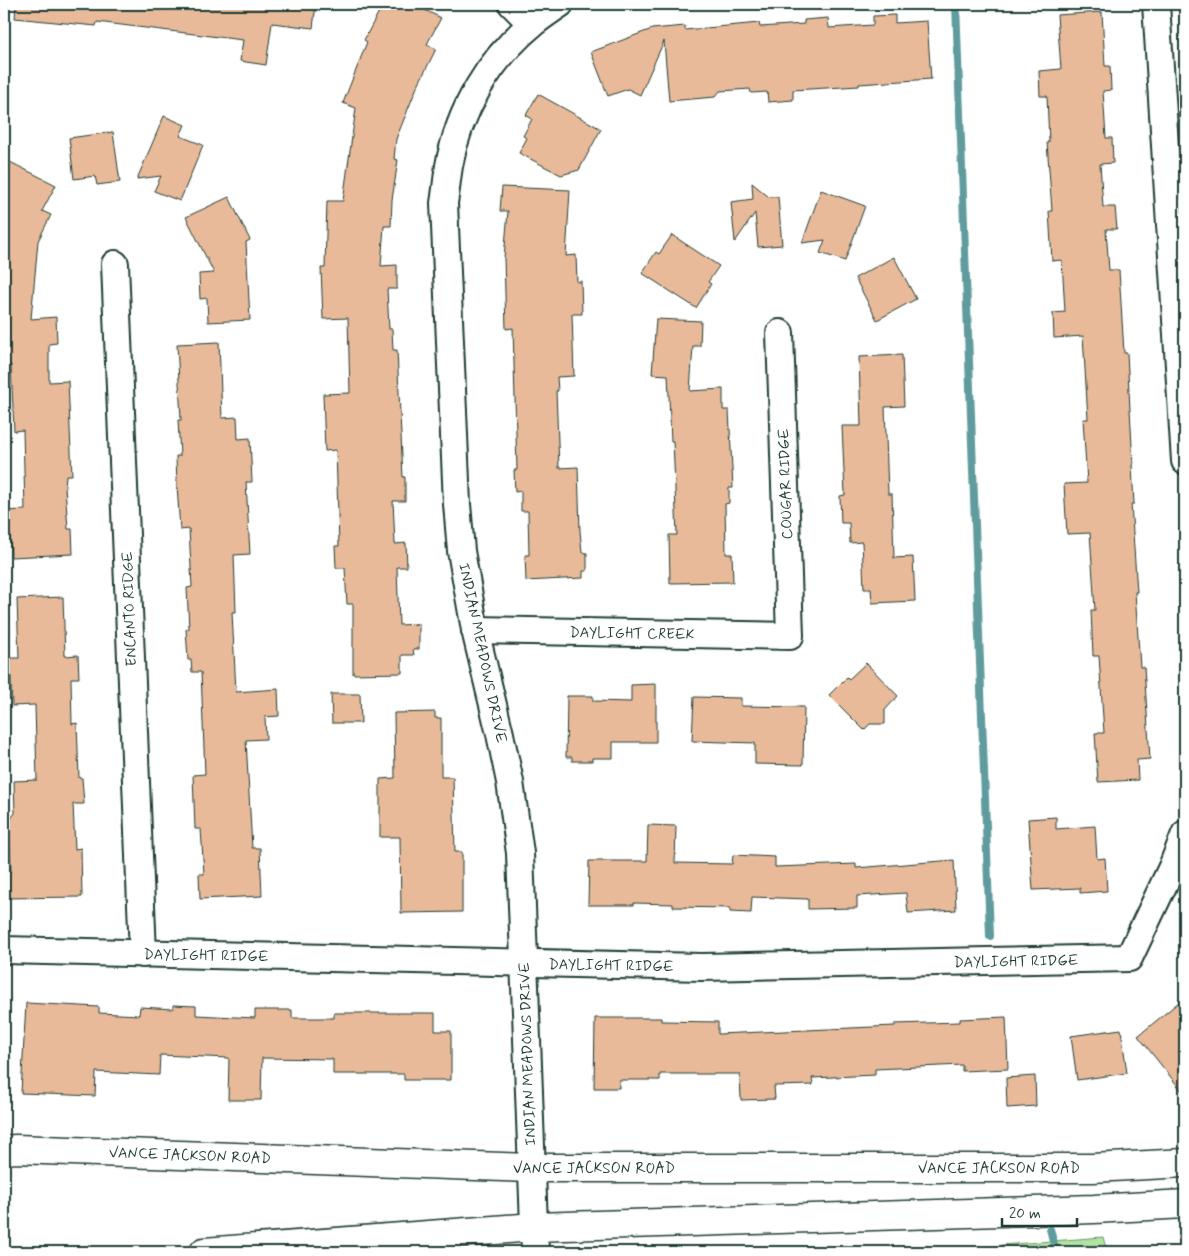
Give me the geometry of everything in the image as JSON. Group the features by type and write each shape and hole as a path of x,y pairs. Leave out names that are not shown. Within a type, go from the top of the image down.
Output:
{"main road":[{"name":"VANCE JACKSON ROAD","path":"4,1150 531,1168 1093,1168 1185,1163"},
{"path":"204,1252 534,1239 1185,1204"}],"street":[{"path":"512,4 532,24"},
{"name":"INDIAN MEADOWS DRIVE","path":"534,1239 519,844 500,734 475,630 461,551 457,504 444,204 449,165 459,127 489,69 532,24 560,4"},
{"path":"1156,4 1179,278 1185,461"},
{"name":"ENCANTO RIDGE","path":"116,264 143,954"},
{"name":"COUGAR RIDGE","path":"780,333 790,636"},
{"name":"DAYLIGHT CREEK","path":"475,630 790,636"},
{"name":"DAYLIGHT RIDGE","path":"4,950 720,967 1128,958 1172,868 1185,834"}],"green space":[{"path":"1103,1237 1107,1252 1003,1252 1001,1245"}],"building":[{"path":"16,4 316,4 313,28 272,23 266,65 240,61 243,40 97,22 96,26 15,18"},
{"path":"383,4 413,4 441,18 427,44 436,49 417,87 396,139 394,159 398,160 392,200 391,226 384,226 381,266 397,265 397,289 387,289 389,329 392,329 393,350 397,350 403,477 405,477 405,501 393,501 395,544 406,543 407,567 397,567 399,625 419,624 419,649 413,649 414,655 402,655 402,673 353,674 353,604 347,604 345,568 336,568 335,546 339,546 336,450 325,451 323,394 350,393 348,318 323,319 321,268 325,268 327,201 343,201 356,108 343,103 367,42 364,40"},
{"path":"1102,12 1105,66 1110,66 1111,90 1103,91 1106,138 1112,138 1113,163 1100,164 1103,207 1115,207 1117,229 1106,229 1109,270 1119,270 1124,353 1127,353 1133,465 1134,504 1131,504 1137,592 1135,592 1140,667 1144,667 1150,759 1137,760 1138,780 1098,782 1095,733 1104,733 1099,656 1093,656 1091,610 1095,610 1090,533 1067,534 1064,484 1087,483 1083,419 1088,419 1083,336 1054,338 1053,313 1065,312 1062,260 1052,261 1049,211 1052,211 1047,142 1049,142 1047,96 1040,96 1039,71 1061,69 1057,15"},
{"path":"895,15 895,23 927,21 931,79 793,90 793,100 768,102 767,92 751,93 750,89 720,91 715,97 669,101 664,41 640,95 628,89 608,96 591,52 652,29 685,26 685,30 759,23 760,27 804,24 804,20 828,18 829,28 873,25 873,16"},
{"path":"538,94 601,129 579,170 561,175 519,153 527,138 523,136 532,119 526,115"},
{"path":"164,116 185,125 180,136 203,145 180,201 154,191 161,176 137,179"},
{"path":"113,132 120,182 97,185 95,176 74,179 69,138"},
{"path":"4,159 56,185 42,211 51,215 38,241 31,319 56,317 57,343 49,344 49,382 68,381 72,475 66,475 65,487 68,529 72,529 73,554 11,557 10,534 4,534 4,511 25,510 23,430 14,431 11,365 7,366 4,302"},
{"path":"752,183 769,197 778,197 782,245 758,247 755,213 735,242 731,202 753,199"},
{"path":"502,187 570,190 566,256 576,255 577,282 581,281 582,314 572,314 574,376 557,377 558,391 556,391 559,468 578,467 582,552 587,553 587,571 583,571 583,578 526,581 525,555 529,555 528,511 521,511 521,491 515,492 514,470 517,470 513,328 506,329 504,258 508,211 500,211"},
{"path":"821,190 865,206 845,261 820,253 825,240 802,243"},
{"path":"229,197 250,240 246,242 250,320 208,322 207,298 200,299 199,274 214,273 186,217"},
{"path":"672,235 719,266 708,282 711,284 696,308 642,273 656,252 659,254"},
{"path":"894,257 916,299 877,320 855,278"},
{"path":"656,319 701,321 700,346 693,346 690,391 723,389 723,410 729,410 733,488 729,488 729,503 725,504 726,554 732,554 733,582 670,583 669,535 677,535 673,441 671,441 668,375 652,374"},
{"path":"219,342 222,418 237,417 238,439 250,438 252,482 246,482 250,554 234,555 236,612 232,612 236,692 278,689 279,716 265,717 266,739 246,740 252,848 260,848 262,896 200,899 199,874 204,874 201,829 195,829 193,775 205,774 201,672 192,672 191,660 188,660 186,629 189,629 187,588 192,587 189,529 180,530 177,485 176,456 180,456 178,420 181,420 177,344"},
{"path":"902,355 904,406 885,407 888,494 892,494 894,558 913,557 915,601 872,603 871,589 864,589 862,542 850,543 849,523 841,523 840,496 845,495 842,426 861,426 859,357"},
{"path":"63,597 65,656 78,655 79,678 71,678 72,724 77,723 79,778 82,778 84,804 73,804 75,849 81,848 82,897 4,898 4,872 11,871 9,821 15,813 14,781 37,780 35,705 12,706 10,658 19,658 17,599"},
{"path":"866,663 898,696 885,710 885,724 870,724 864,730 829,695 847,677 849,679"},
{"path":"656,684 656,742 613,742 613,758 592,758 592,761 572,761 572,757 566,757 567,696 593,696 593,701 631,702 631,685"},
{"path":"331,694 360,694 361,723 332,723"},
{"path":"694,697 741,698 741,706 804,707 803,765 755,764 755,743 692,741"},
{"path":"435,712 435,718 441,718 441,777 453,777 455,852 462,852 462,912 401,913 400,837 380,837 380,779 395,778 394,713"},
{"path":"1056,817 1056,829 1095,826 1097,859 1105,858 1107,891 1080,893 1080,888 1033,890 1028,819"},
{"path":"648,825 676,826 675,863 732,864 733,855 775,857 775,867 856,864 856,868 954,860 956,910 908,913 906,893 857,896 857,908 808,909 808,899 752,897 751,913 730,912 730,908 673,907 673,904 588,905 589,861 647,861"},
{"path":"1185,997 1185,1095 1138,1036"},
{"path":"26,1003 99,1007 99,1013 139,1015 140,1007 173,1009 173,1005 196,1006 196,1015 255,1018 255,1010 292,1010 292,1018 334,1018 334,1013 435,1013 435,1031 451,1031 451,1080 404,1080 404,1074 333,1074 333,1059 262,1058 261,1100 228,1100 229,1058 160,1055 159,1075 96,1072 95,1096 21,1093"},
{"path":"1006,1017 1008,1069 962,1071 962,1065 875,1069 875,1075 812,1078 813,1085 774,1086 775,1099 741,1100 740,1074 660,1074 660,1080 619,1080 619,1088 594,1088 595,1018 661,1018 661,1021 718,1022 718,1034 895,1026 895,1024 960,1022 960,1019"},
{"path":"1121,1029 1127,1073 1077,1080 1071,1036"},
{"path":"1035,1076 1036,1106 1007,1108 1006,1078"}],"waterway":[{"path":"956,4 990,936"},
{"path":"1050,1229 1056,1252"}]}
